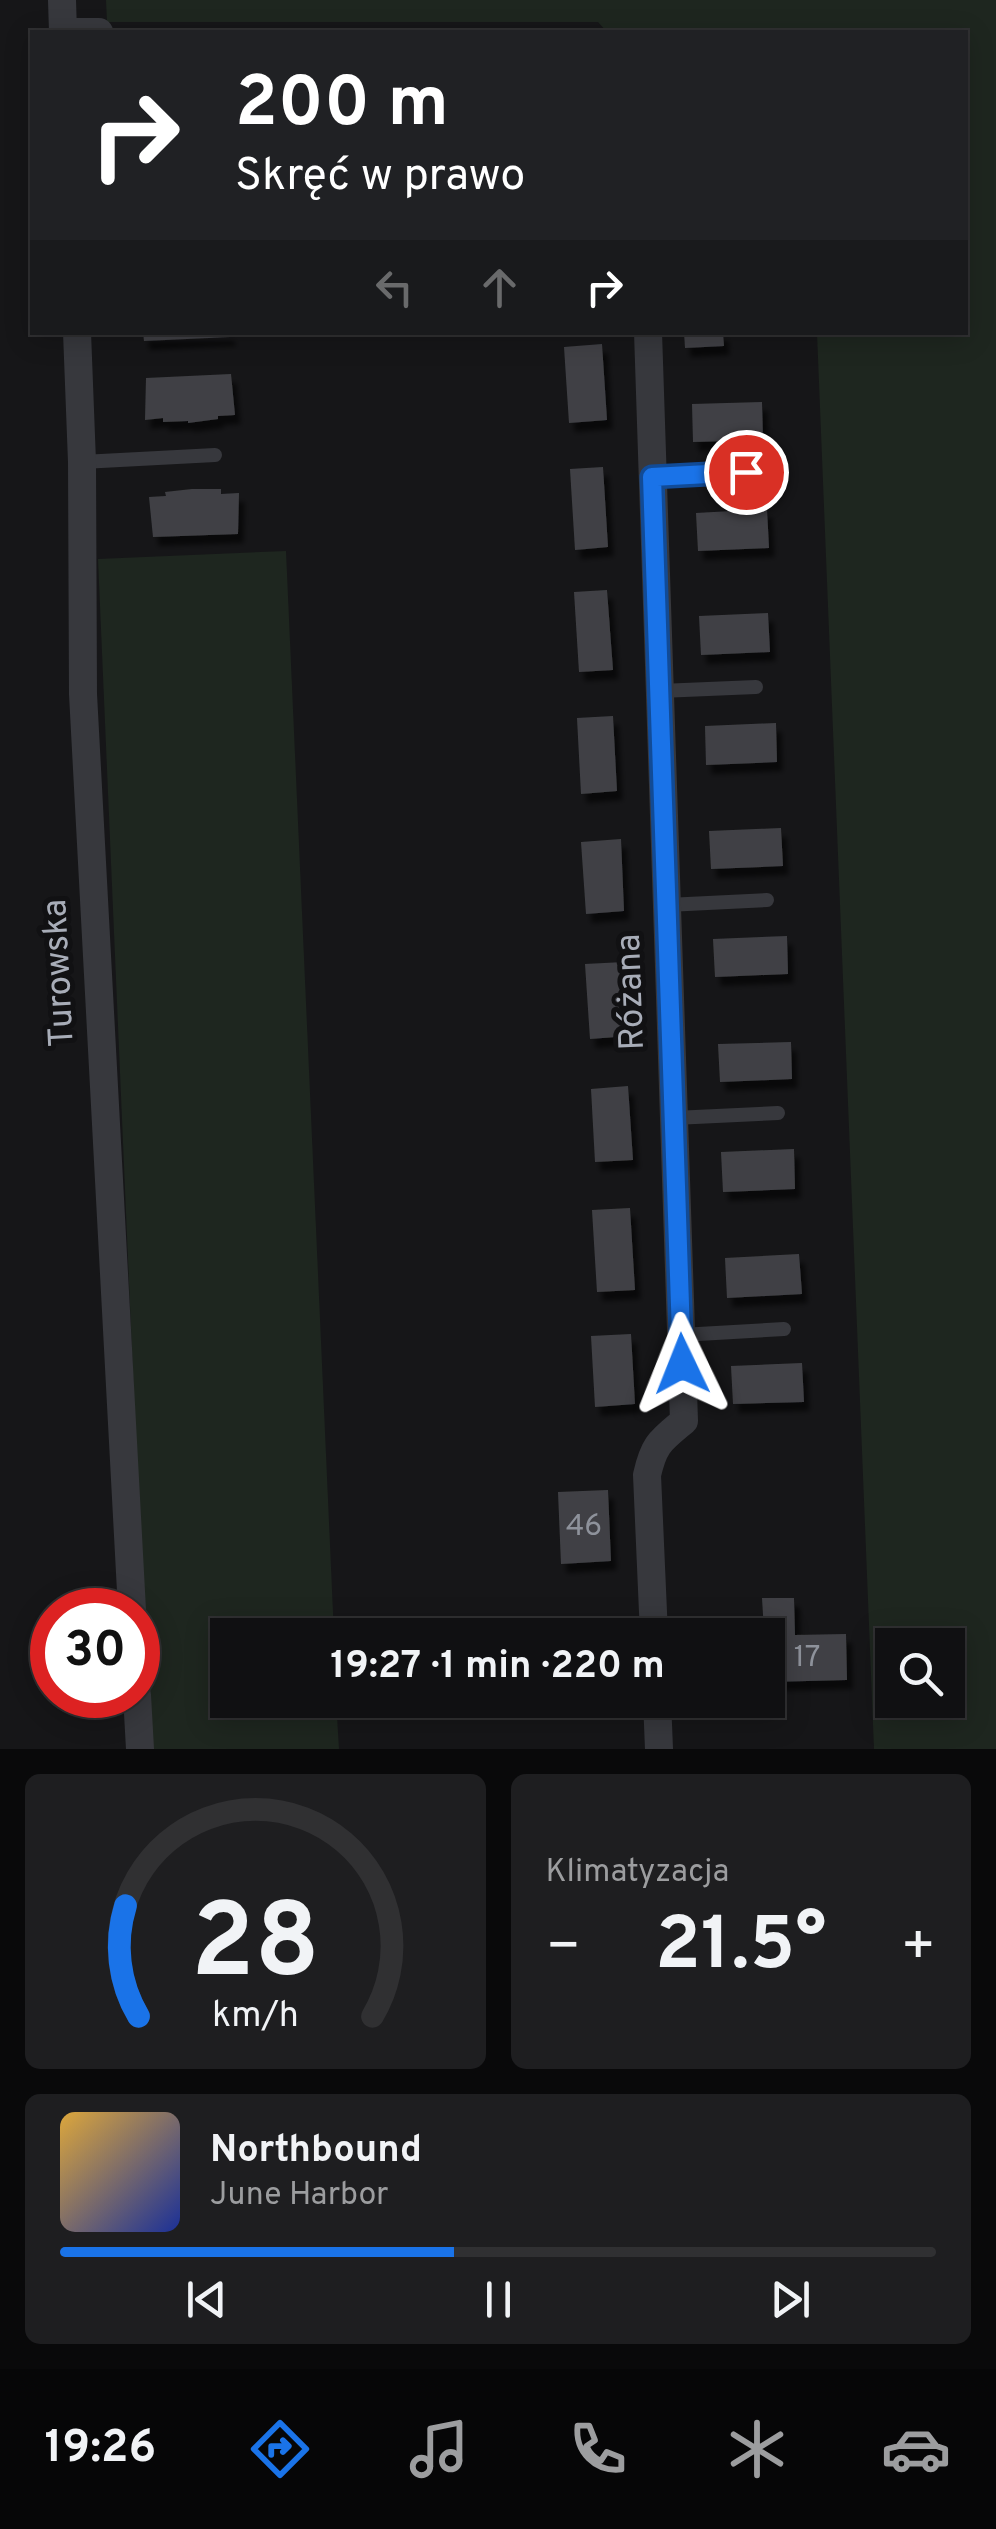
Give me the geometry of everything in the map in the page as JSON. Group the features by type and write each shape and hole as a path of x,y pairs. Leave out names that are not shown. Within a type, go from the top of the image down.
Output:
{"street":[{"path":"62,0 63,30"},
{"name":"Turowska","path":"76,335 82,462 83,694 131,1588"},
{"name":"Różana","path":"648,335 684,1422 662,1438 653,1451 647,1475 653,1618"},
{"path":"138,1718 140,1749"},
{"path":"658,1718 660,1749"}],"lane":[{"path":"82,462 216,455"},
{"path":"652,477 746,472"},
{"path":"660,691 756,687"},
{"path":"667,905 767,900"},
{"path":"674,1118 778,1113"},
{"path":"681,1335 784,1330"}],"shaded area":[{"path":"106,0 996,0 996,1749 874,1749 817,335 968,335 968,30 605,30 598,22 107,22"},
{"path":"286,551 333,1618 210,1618 210,1718 337,1718 339,1749 149,1749 148,1718 160,1718 160,1588 142,1588 98,559"}],"building":[{"path":"143,335 230,337 144,341"},
{"path":"684,335 723,335 724,346 685,348"},
{"path":"602,344 607,420 569,423 564,347"},
{"path":"231,374 235,415 188,423 163,422 163,418 145,420 146,378"},
{"path":"762,402 763,440 693,442 692,404"},
{"path":"603,467 608,547 575,550 570,469"},
{"path":"192,489 239,493 238,534 153,537 149,497"},
{"path":"767,509 769,548 698,551 696,513"},
{"path":"607,590 613,670 579,672 574,592"},
{"path":"768,613 770,652 701,655 699,616"},
{"path":"613,716 617,791 581,794 577,718"},
{"path":"776,723 777,762 706,765 705,726"},
{"path":"781,828 783,866 711,869 709,831"},
{"path":"621,839 624,911 586,914 581,842"},
{"path":"787,936 788,974 715,977 713,939"},
{"path":"624,962 629,1036 590,1039 585,964"},
{"path":"791,1042 792,1079 720,1082 718,1044"},
{"path":"628,1086 633,1160 595,1162 591,1089"},
{"path":"794,1149 795,1189 723,1192 721,1152"},
{"path":"630,1208 635,1290 597,1292 592,1210"},
{"path":"799,1254 802,1294 727,1298 725,1258"},
{"path":"631,1334 635,1404 595,1407 591,1336"},
{"path":"802,1363 804,1402 733,1404 731,1366"},
{"path":"608,1490 611,1561 561,1564 558,1492"},
{"path":"762,1598 794,1598 795,1635 846,1634 847,1680 785,1682 785,1618 763,1618"}],"route":[{"path":"682,1364 652,477 746,472"}]}
